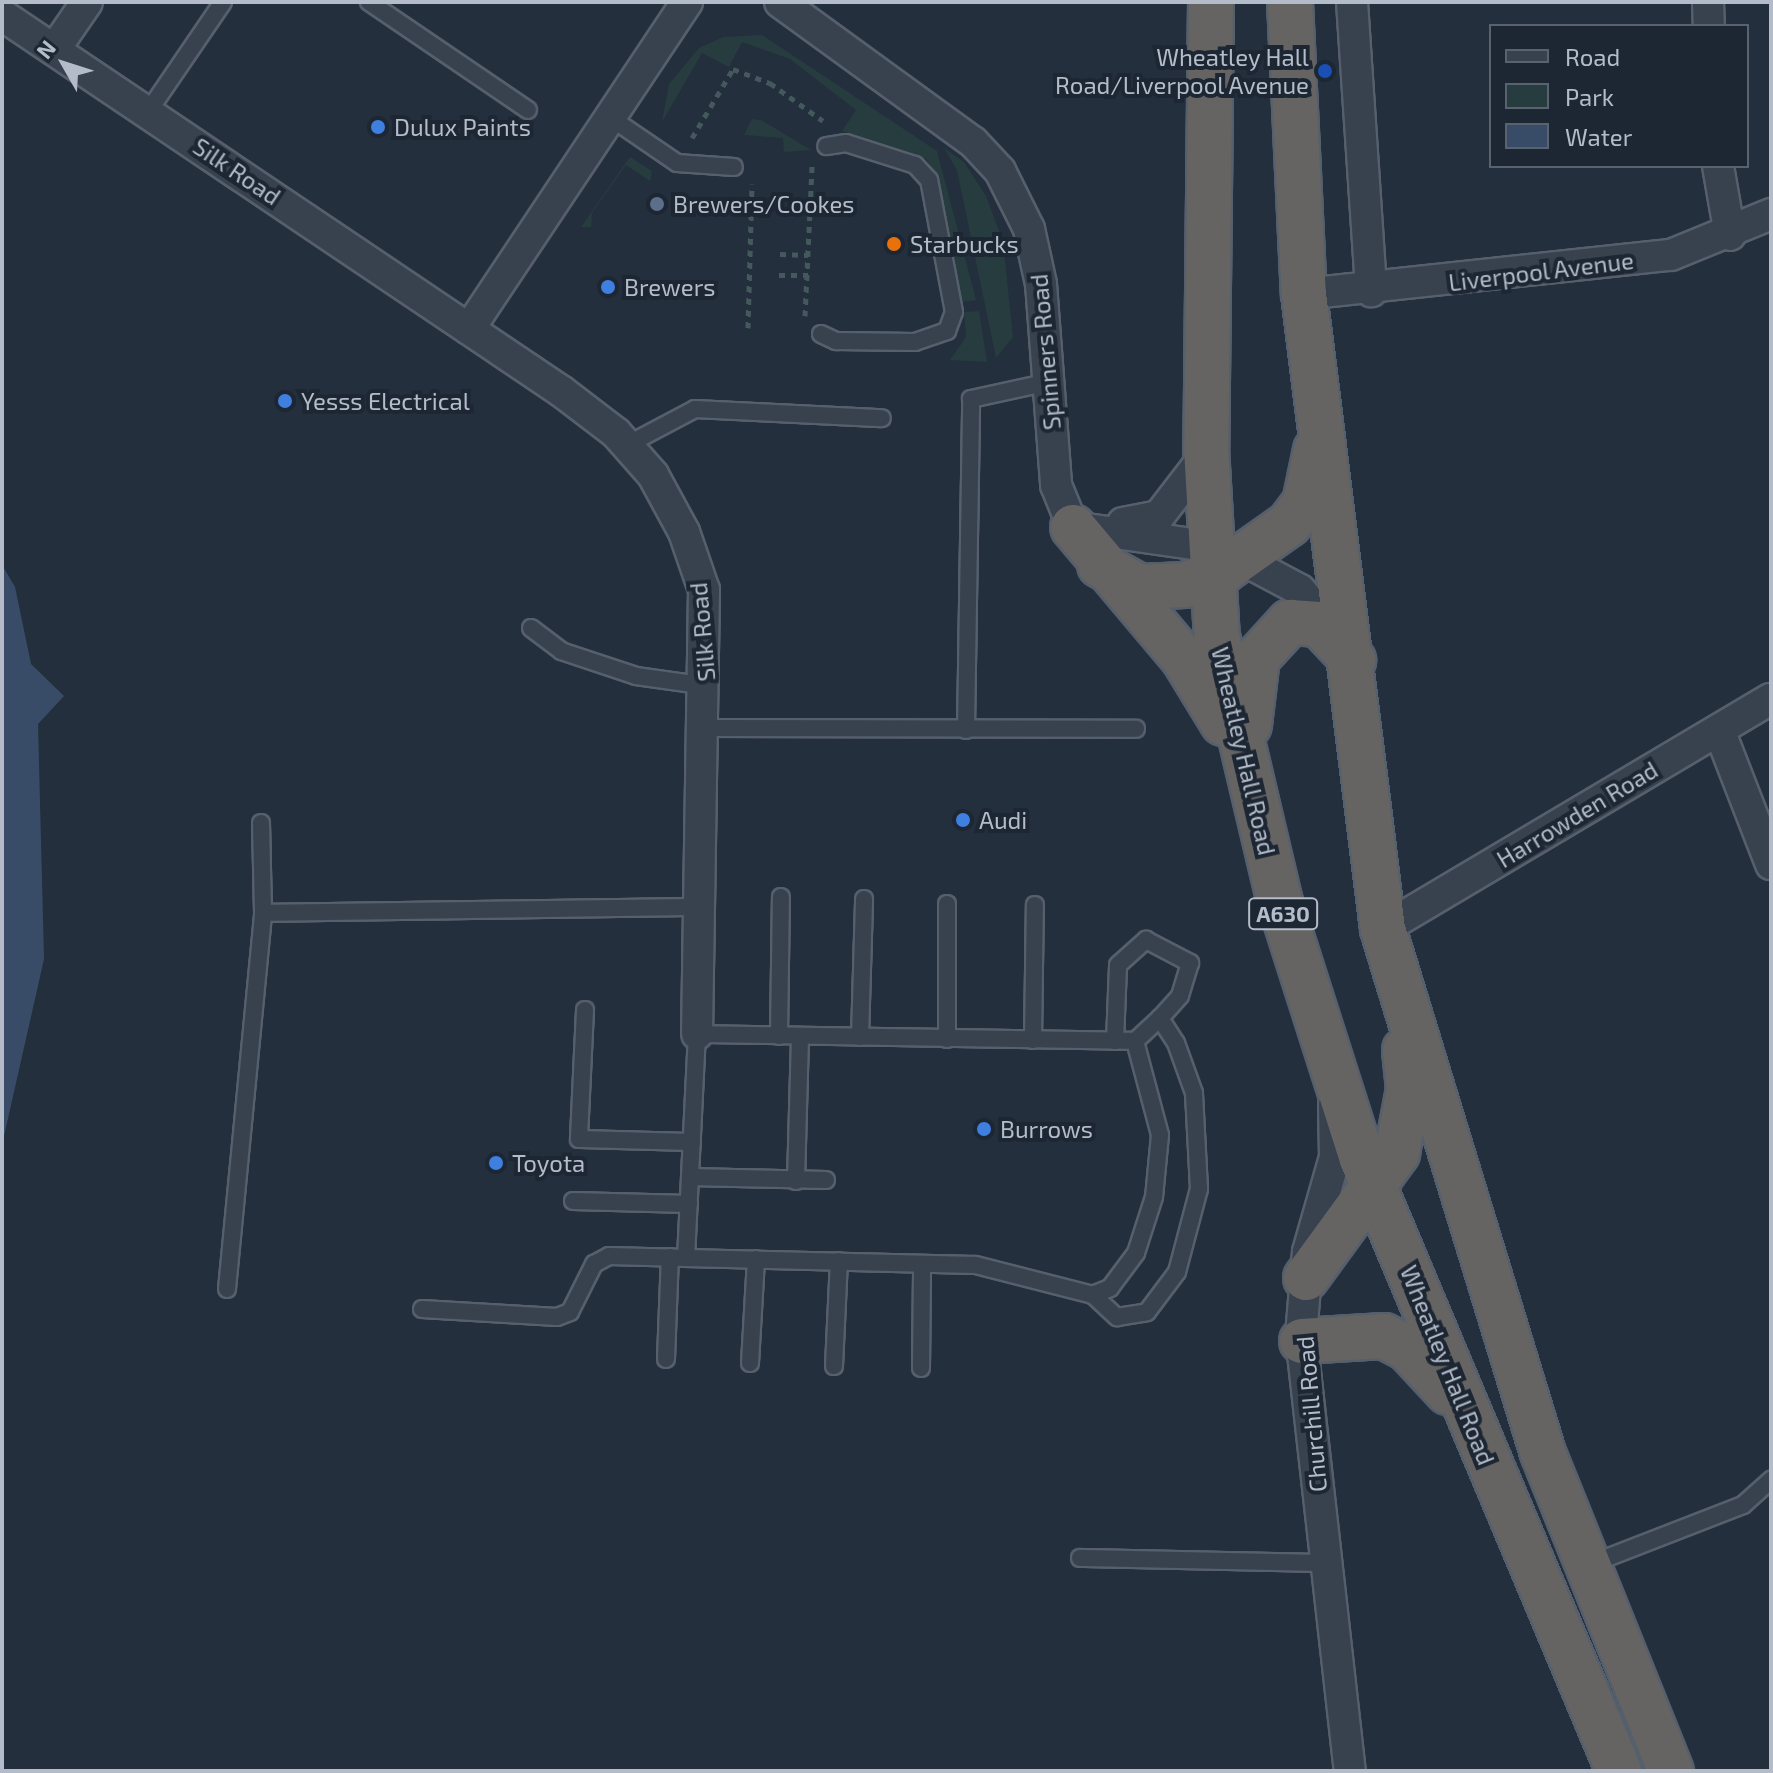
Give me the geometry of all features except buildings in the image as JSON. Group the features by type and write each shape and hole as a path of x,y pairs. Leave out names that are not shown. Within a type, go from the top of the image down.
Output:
{"highway":[{"name":"Wheatley Hall Road","path":"1211,2 1206,455 1254,795 1330,1060 1376,1189 1619,1771"},
{"path":"1290,2 1304,294 1387,943 1409,1089 1397,1153 1376,1189 1306,1278"},
{"path":"1100,565 1140,587 1220,560 1305,503 1318,399"},
{"path":"1073,527 1100,565 1209,695 1254,795"},
{"path":"1254,795 1247,707 1257,658 1273,635 1306,618 1353,660"},
{"path":"1387,943 1485,1275 1586,1566 1671,1771"},
{"path":"1302,1341 1384,1336 1408,1349 1441,1381 1478,1438"}],"street":[{"path":"54,50 87,2"},
{"path":"469,329 614,120 687,2"},
{"name":"Spinners Road","path":"780,2 973,142 1000,171 1029,229 1038,270 1056,485 1073,527"},
{"path":"1352,2 1371,291"},
{"path":"1708,2 1709,24"},
{"name":"Silk Road","path":"2,15 469,329 627,445 684,532 704,590 707,686 697,1034"},
{"path":"1718,168 1730,235"},
{"name":"Liverpool Avenue","path":"1304,294 1371,291 1671,255 1730,235 1771,214"},
{"path":"1073,527 1159,516 1182,496 1206,455"},
{"path":"1073,527 1220,560 1300,590 1353,660"},
{"name":"Harrowden Road","path":"1387,943 1771,699"},
{"path":"1719,730 1771,864"},
{"name":"Churchill Road","path":"1330,1060 1335,1157 1306,1278 1302,1341 1350,1771"}],"lane":[{"path":"148,112 223,2"},
{"path":"369,2 528,110"},
{"path":"614,120 682,165 734,167"},
{"path":"813,334 836,341 915,342 935,338 953,319 929,180 915,165 846,143 819,149"},
{"path":"966,730 971,399 1049,382"},
{"path":"627,445 695,409 882,418"},
{"path":"531,628 561,651 636,676 707,686"},
{"path":"706,728 1136,729"},
{"path":"227,1289 263,913 261,823"},
{"path":"779,1036 781,897"},
{"path":"860,1037 864,899"},
{"path":"947,904 947,1039"},
{"path":"1033,1040 1035,905"},
{"path":"263,913 701,907"},
{"path":"666,1359 678,1257 689,1204 697,1034 947,1039 1115,1041 1135,1041 1180,996 1190,963 1146,940 1118,965 1115,1041"},
{"path":"585,1010 579,1139 692,1142"},
{"path":"422,1309 557,1317 580,1300 594,1264 609,1256 975,1265 1093,1295 1117,1317 1147,1312 1188,1245 1199,1189 1198,1124 1176,1043 1160,1018"},
{"path":"796,1181 800,1036"},
{"path":"1093,1295 1110,1288 1136,1253 1154,1197 1160,1135 1135,1041"},
{"path":"690,1177 826,1180"},
{"path":"573,1201 689,1204"},
{"path":"750,1363 756,1259"},
{"path":"834,1366 839,1261"},
{"path":"921,1368 922,1264"},
{"path":"1586,1566 1743,1505 1771,1480"},
{"path":"1080,1558 1326,1563"}],"path":[{"path":"682,165 733,69 773,85 846,143"},
{"path":"813,334 808,255 819,149"},
{"path":"748,328 752,173"},
{"path":"780,254 808,255"},
{"path":"779,275 808,275"}],"green space":[{"path":"762,35 937,151 976,300 962,302 937,175 926,159 842,131 856,110 790,59 742,42 729,67 702,53 662,122 669,84 699,48 723,37"},
{"path":"752,119 761,120 811,150 784,152 783,138 744,135"},
{"path":"944,148 964,162 986,196 1003,242 1013,337 996,358 957,170"},
{"path":"630,157 652,171 650,181 626,165 592,213 591,227 581,227"},
{"path":"979,311 987,362 950,360 966,337 964,312"}],"water":[{"path":"2,565 15,587 31,664 64,696 38,724 44,959 2,1145"}],"place":[{"name":"Wheatley Hall Road/Liverpool Avenue","path":"1325,71"},
{"name":"Dulux Paints","path":"378,127"},
{"name":"Brewers/Cookes","path":"657,204"},
{"name":"Starbucks","path":"894,244"},
{"name":"Brewers","path":"608,287"},
{"name":"Yesss Electrical","path":"285,401"},
{"name":"Audi","path":"963,820"},
{"name":"Burrows","path":"984,1129"},
{"name":"Toyota","path":"496,1163"}]}
